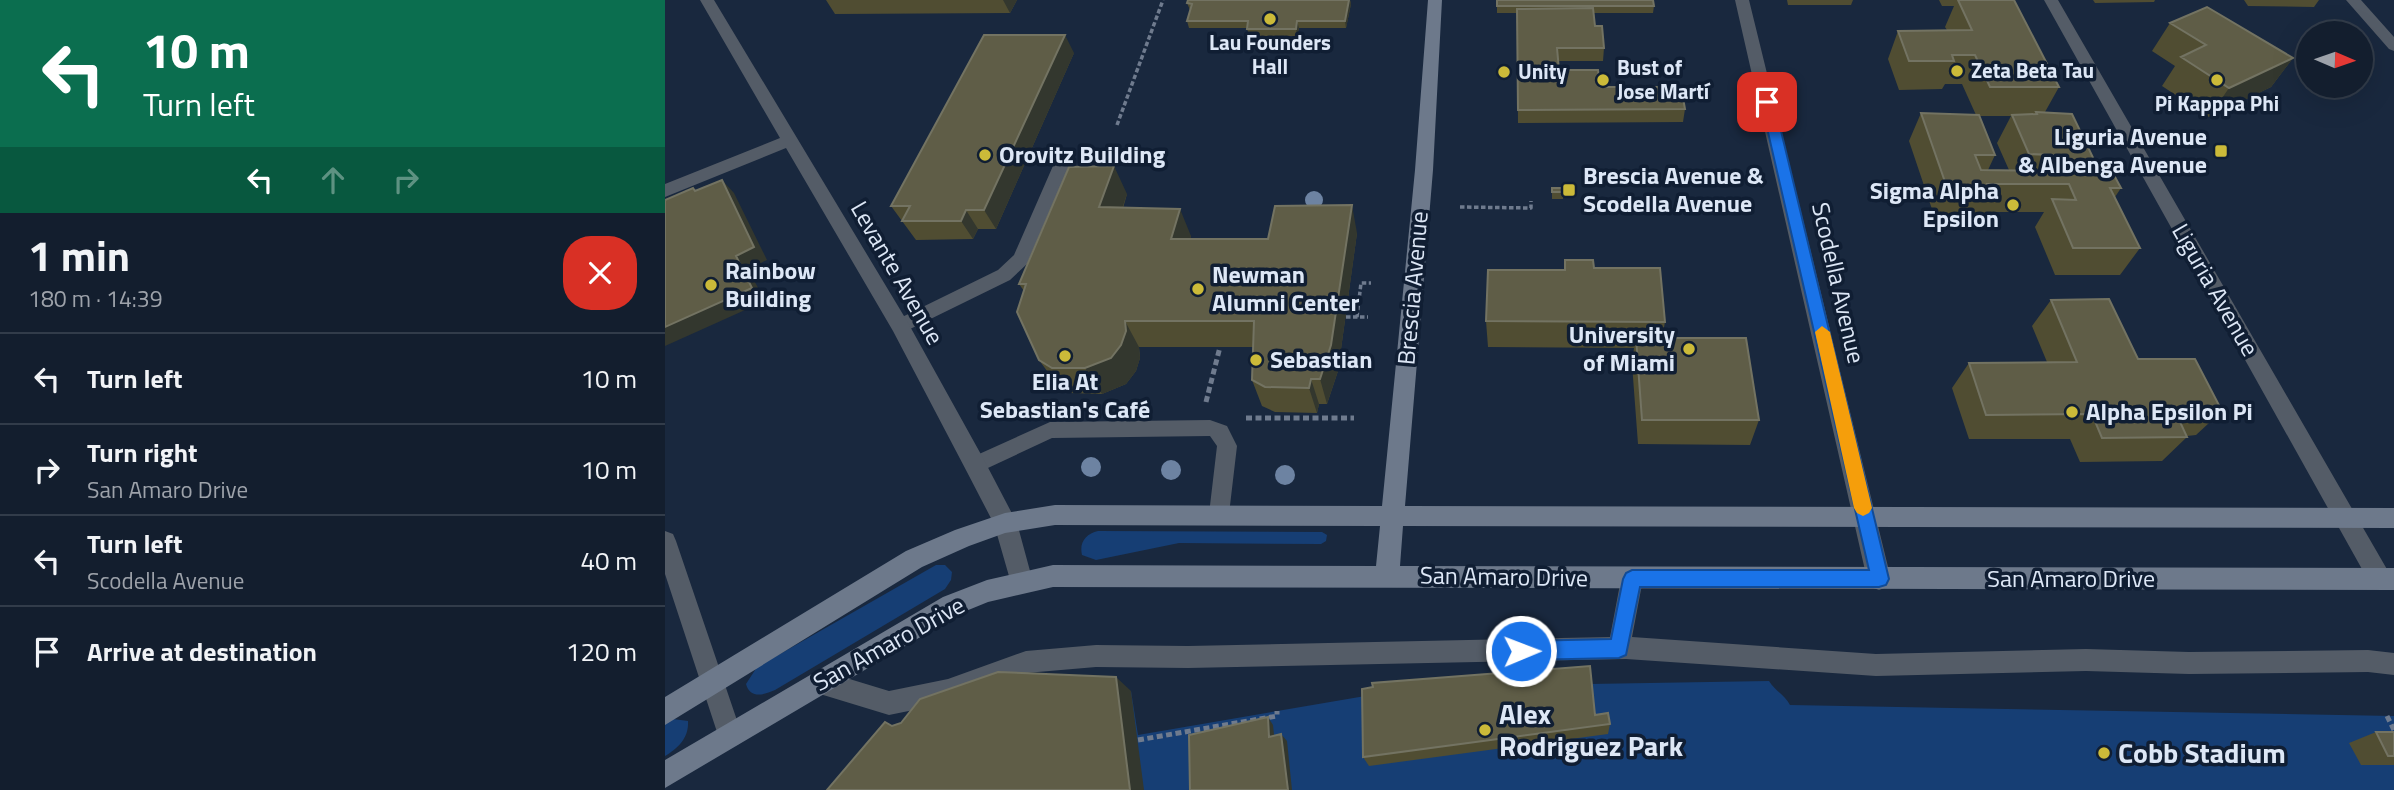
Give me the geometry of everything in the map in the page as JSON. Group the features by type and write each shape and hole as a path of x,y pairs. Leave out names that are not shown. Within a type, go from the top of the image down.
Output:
{"street":[{"name":"Levante Avenue","path":"707,0 900,326 975,464 1005,523 1021,582"},
{"name":"Brescia Avenue","path":"1387,576 1423,183 1435,0"},
{"name":"Scodella Avenue","path":"1742,0 1879,579"},
{"name":"Liguria Avenue","path":"2051,0 2345,518 2387,579"},
{"path":"2353,0 2394,47"},
{"path":"665,191 791,140"},
{"path":"665,712 914,559 963,537 1005,523 1055,514 2394,518"},
{"name":"San Amaro Drive","path":"665,775 952,605 987,591 1053,576 2387,579"}],"lane":[{"path":"900,326 1004,275 1021,259 1030,244 1064,159"},
{"path":"975,464 1050,430 1217,429 1225,436 1227,446 1219,514"},
{"path":"665,541 730,735"},
{"path":"1619,648 1632,579"},
{"path":"820,682 889,703 948,691 1026,662 1095,656 1188,657 1619,648 1876,666 2086,660 2189,663 2368,661 2394,664"}],"path":[{"path":"1117,125 1163,0"},
{"path":"2166,141 2198,141"},
{"path":"1460,207 1531,208 1531,201"},
{"path":"1357,317 1361,283 1371,283"},
{"path":"1346,317 1368,317"},
{"path":"1205,407 1220,348"},
{"path":"1245,418 1354,418"},
{"path":"1138,740 1277,716 1277,711"},
{"path":"2386,716 2394,730"}],"shaded area":[{"path":"1098,531 1322,532 1327,535 1326,541 1321,544 1179,543 1096,560 1082,555 1082,546 1087,536"},
{"path":"936,565 945,565 952,572 951,580 945,589 775,690 754,694 748,689 746,684 757,667"},
{"name":"Alex Rodriguez Park","path":"1769,681 1790,705 2394,716 2394,790 864,790 1131,691 1138,735 1377,694 1589,684"},
{"path":"673,719 688,721 687,733 678,746 665,756 665,722"}],"building":[{"name":"Lau Founders Hall","path":"1188,0 1349,0 1345,21 1297,21 1296,29 1247,29 1248,21 1187,21 1192,4 1187,3"},
{"path":"1497,0 1653,0 1654,6 1497,6"},
{"path":"1958,0 2014,0 2059,87 1990,87 1975,55 1952,55 1954,61 1909,61 1898,31 1972,30"},
{"path":"2207,7 2293,58 2229,88 2181,57 2206,45 2170,23"},
{"path":"1593,8 1595,26 1602,26 1604,48 1557,48 1559,70 1598,70 1600,87 1681,87 1685,109 1518,110 1517,9"},
{"name":"Orovitz Building","path":"984,35 1065,35 984,210 966,210 961,221 902,221 910,206 891,206"},
{"path":"2036,112 2072,114 2097,166 2109,166 2121,188 2110,188 2140,248 2073,248 2052,199 2076,200 2069,184 1987,184 1993,200 1951,199 1921,113 1979,115 1995,155 1975,155 1981,170 2061,171 2053,155 2029,154 2012,115 2037,114"},
{"name":"Newman Alumni Center","path":"1114,166 1099,207 1180,209 1171,239 1268,239 1275,206 1352,205 1331,345 1320,379 1311,379 1309,388 1265,387 1252,380 1254,321 1125,321 1126,331 1121,345 1111,358 1085,368 1052,368 1039,360 1017,312 1026,284 1019,284 1069,167"},
{"name":"Rainbow Building","path":"722,180 754,247 736,256 752,288 665,327 665,200"},
{"path":"1552,188 1563,188 1563,192 1552,192"},
{"path":"1565,260 1593,260 1594,268 1660,268 1665,322 1486,321 1488,270 1565,270"},
{"path":"2109,299 2138,359 2195,359 2222,411 2175,411 2187,437 2102,438 2092,414 1986,415 1969,363 2077,362 2051,300"},
{"path":"1636,338 1746,338 1759,420 1642,420"},
{"path":"1590,666 1595,715 1608,713 1610,724 1363,757 1362,689 1373,687 1372,683"},
{"path":"998,672 1116,677 1130,790 827,790 885,722 892,726 901,723 920,699"},
{"path":"1268,717 1269,737 1281,734 1288,790 1190,790 1189,735"},
{"path":"2376,732 2394,732 2394,756 2388,756"}],"slow traffic":[{"path":"1822,332 1863,508"}],"place":[{"name":"Lau Founders Hall","path":"1270,19"},
{"name":"Zeta Beta Tau","path":"1957,71"},
{"name":"Unity","path":"1504,72"},
{"name":"Bust of Jose Martí","path":"1603,80"},
{"name":"Pi Kapppa Phi","path":"2217,80"},
{"name":"Liguria Avenue & Albenga Avenue","path":"2221,151"},
{"name":"Orovitz Building","path":"985,155"},
{"name":"Brescia Avenue & Scodella Avenue","path":"1569,190"},
{"name":"Sigma Alpha Epsilon","path":"2013,205"},
{"name":"Rainbow Building","path":"711,285"},
{"name":"Newman Alumni Center","path":"1198,289"},
{"name":"University of Miami","path":"1689,349"},
{"name":"Elia At Sebastian's Café","path":"1065,356"},
{"name":"Sebastian","path":"1256,360"},
{"name":"Alpha Epsilon Pi","path":"2072,412"},
{"name":"Alex Rodriguez Park","path":"1485,730"},
{"name":"Cobb Stadium","path":"2104,753"}],"route":[{"path":"1521,651 1619,648 1632,579 1879,579 1767,102"}]}
